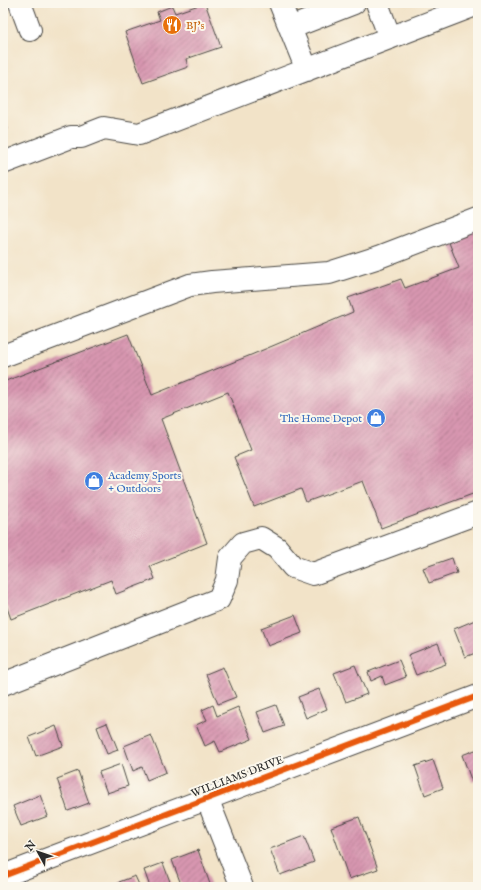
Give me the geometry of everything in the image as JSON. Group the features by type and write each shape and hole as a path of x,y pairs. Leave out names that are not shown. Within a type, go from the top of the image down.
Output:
{"street":[{"path":"20,3 30,30"},
{"path":"280,3 307,70"},
{"path":"290,28 354,3"},
{"path":"377,3 390,38"},
{"path":"3,163 71,137 81,137 104,128 139,134 478,4"},
{"path":"3,356 190,285 329,273 379,257 478,219"},
{"path":"3,684 219,599 227,580 230,558 243,543 261,538 277,548 293,567 313,574 478,513"},
{"name":"WILLIAMS DRIVE","path":"3,876 478,696"},
{"path":"207,798 242,887"}],"building":[{"path":"205,3 221,47 186,59 188,67 143,83 125,32 160,20 157,12 172,6 175,13"},
{"path":"3,115 8,129 3,131"},
{"path":"478,229 478,492 381,528 363,481 306,502 301,489 254,507 234,457 251,450 228,392 161,419 207,543 150,566 155,579 116,594 111,580 11,619 6,605 3,606 3,382 128,334 152,395 353,312 348,298 401,279 405,288 459,268 448,240"},
{"path":"452,558 457,573 429,583 423,568"},
{"path":"295,615 302,633 268,646 261,628"},
{"path":"475,620 478,629 478,652 465,657 454,629"},
{"path":"438,643 446,664 416,675 408,655"},
{"path":"399,660 406,677 385,685 382,676 371,681 368,672"},
{"path":"355,665 367,694 346,702 334,673"},
{"path":"223,667 236,697 218,704 206,674"},
{"path":"319,689 327,709 306,718 298,697"},
{"path":"213,705 217,716 238,707 252,739 220,752 215,741 205,746 196,725 207,720 202,710"},
{"path":"276,705 284,726 265,733 257,712"},
{"path":"107,723 118,750 107,754 97,727"},
{"path":"56,726 63,746 36,756 29,737"},
{"path":"151,735 166,772 147,780 142,767 133,771 124,746"},
{"path":"478,749 478,780 472,782 462,755"},
{"path":"433,760 443,788 425,795 415,766"},
{"path":"121,764 128,786 107,793 99,772"},
{"path":"78,771 89,803 68,811 57,779"},
{"path":"40,795 48,816 21,826 13,806"},
{"path":"359,817 378,869 349,879 331,827"},
{"path":"304,836 314,862 280,875 270,849"},
{"path":"198,850 211,887 182,887 172,860"},
{"path":"163,863 172,887 150,887 144,870"},
{"path":"135,876 140,887 121,887 119,882"}],"cycle path":[{"path":"3,876 478,696"}],"place":[{"name":"BJ's","path":"172,25"},
{"name":"The Home Depot","path":"376,418"},
{"name":"Academy Sports + Outdoors","path":"94,481"}]}
